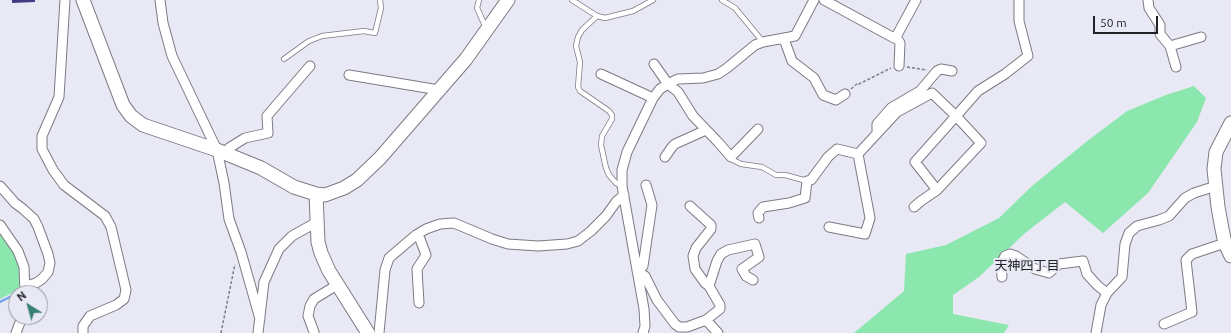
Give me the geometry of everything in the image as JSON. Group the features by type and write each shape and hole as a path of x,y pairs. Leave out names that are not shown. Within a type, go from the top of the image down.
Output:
{"street":[{"path":"65,0 59,97 42,136 42,149 53,170 64,185 105,216 111,227 126,290 124,299 90,316 83,326 82,333"},
{"path":"83,0 123,105 131,116 143,125 261,168 294,187 316,194 325,195 344,188 357,180 380,158 466,59 487,32 508,0"},
{"path":"160,0 163,23 172,56 222,153 229,219 241,252 260,319"},
{"path":"642,333 645,326 644,309 627,220 622,186 622,170 627,152 653,98 660,89 678,80 704,78 718,74 755,45 795,36 814,0"},
{"path":"824,0 896,38 900,43 899,66"},
{"path":"896,38 916,0"},
{"path":"937,190 915,162 978,91 1028,56 1019,20 1019,0"},
{"path":"1148,0 1149,8 1160,25 1160,34 1170,46 1176,67"},
{"path":"1170,46 1202,37"},
{"path":"784,39 792,61 814,78 823,95 836,100 845,94"},
{"path":"654,64 668,84 678,92 689,112 731,158 758,129"},
{"path":"222,153 245,138 268,133 267,116 310,66"},
{"path":"877,133 876,124 891,108 920,91 937,71 941,69 947,72 952,71"},
{"path":"601,74 653,98"},
{"path":"349,75 439,90"},
{"path":"858,154 897,112 932,92 981,143 937,190 914,207"},
{"path":"1231,123 1216,152 1214,169 1225,243 1231,256"},
{"path":"665,157 675,144 706,130"},
{"path":"759,218 758,213 763,207 789,203 804,198 807,181 811,180 828,157 837,149 858,154"},
{"path":"829,227 865,234 870,218 858,154"},
{"path":"637,271 643,266 652,205 646,185"},
{"path":"0,186 11,200 34,219 48,254 50,263 48,272 42,279 32,285"},
{"path":"1096,333 1101,305 1107,293 1122,277 1125,244 1129,233 1137,226 1169,216 1185,198 1194,193 1216,186"},
{"path":"316,194 318,242 320,253 337,285 368,333"},
{"path":"380,333 385,270 389,258 416,235 426,229 440,224 454,223 492,240 508,244 538,246 567,244 578,240 591,231 624,195"},
{"path":"637,271 645,276 657,300 675,324 679,327 687,327 706,320 720,309 720,305 695,268 694,256 696,248 711,229 710,225 690,206"},
{"path":"258,333 264,282 280,249 292,236 317,222"},
{"path":"0,226 18,251 24,267 25,285"},
{"path":"416,235 420,239 426,254 417,269 419,303"},
{"path":"1164,324 1192,312 1186,260 1192,254 1225,243"},
{"path":"708,286 721,254 728,250 755,244 759,257 742,269 746,276 753,280"},
{"path":"1002,277 1001,264 1005,256 1010,254 1016,256 1035,269 1049,273 1059,264 1083,261 1087,274 1107,293"},
{"path":"314,332 308,316 310,306 314,299 337,285"},
{"path":"706,320 718,333"}],"lane":[{"path":"284,59 309,41 322,36 364,31 375,33 381,8 380,0"},
{"path":"479,0 477,8 487,32"},
{"path":"572,0 597,16 605,18 618,16 633,11 653,0"},
{"path":"722,0 735,8 763,42"},
{"path":"597,16 582,30 578,37 576,46 580,62 578,87 580,91 610,111 612,115 612,119 602,136 601,145 609,175 616,183 622,186"},
{"path":"731,158 741,164 762,167 776,175 785,175 807,181"}],"path":[{"path":"845,94 858,83 859,84 875,75 887,71 894,66 928,70 933,75"},
{"path":"221,333 236,255 241,252"}],"green space":[{"path":"1194,86 1206,98 1197,122 1148,193 1103,233 1065,202 1024,234 979,277 953,295 953,314 1009,325 1004,333 854,333 904,291 906,254 946,245 999,218 1032,186 1127,111 1166,95"},
{"path":"0,233 18,262 20,271 20,285 8,285 8,295 0,299"}],"building":[{"path":"12,0 35,0 35,2 12,3"}],"waterway":[{"path":"0,302 8,298"}],"district":[{"name":"天神四丁目","path":"1027,266"}]}
